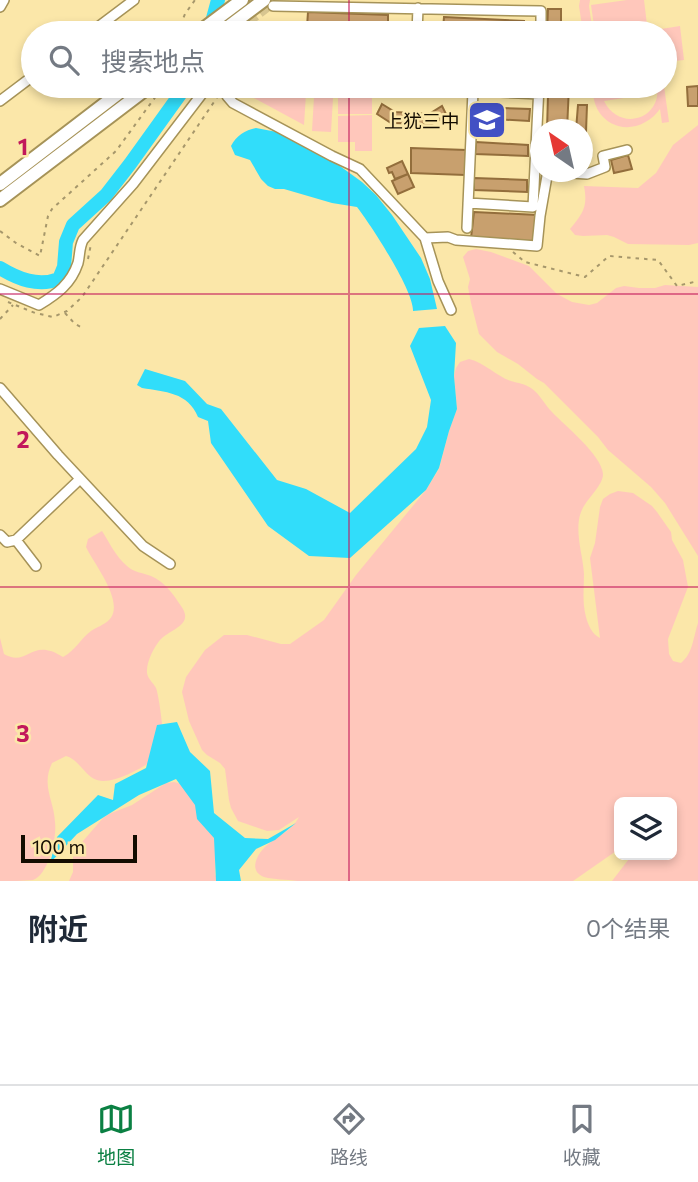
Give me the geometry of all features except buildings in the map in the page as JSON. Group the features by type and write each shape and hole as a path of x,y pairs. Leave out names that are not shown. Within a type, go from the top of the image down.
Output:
{"highway":[{"path":"214,21 242,0"},
{"path":"239,21 268,3"},
{"path":"0,201 118,98"},
{"path":"0,184 128,98"}],"street":[{"path":"0,6 4,0"},
{"path":"106,21 134,0"},
{"path":"268,3 418,8 452,4 541,11 541,21"},
{"path":"417,21 418,8"},
{"path":"0,101 21,85"},
{"path":"0,289 39,305 60,292 74,272 83,240 134,184 199,98"},
{"path":"229,98 233,103 360,169 425,238 438,281 451,310"},
{"path":"467,228 473,98"},
{"path":"468,203 533,207 539,98"},
{"path":"593,172 606,167 603,156 626,150"},
{"path":"425,238 448,237 456,240 537,246 546,182"},
{"path":"0,388 58,456 143,546 170,564"},
{"path":"0,535 7,542 16,540 80,479"},
{"path":"16,540 36,565"}],"path":[{"path":"182,21 195,0"},
{"path":"0,231 40,256 48,216 52,209 116,151 155,98"},
{"path":"1,299 30,312 53,317 65,312 82,297 218,98"},
{"path":"501,243 525,262 585,277 609,256 658,260 677,286 698,281"},
{"path":"0,320 14,305"},
{"path":"65,312 75,324 83,327"}],"shaded area":[{"path":"580,0 590,0 591,21 581,21"},
{"path":"644,0 647,21 593,21 591,5"},
{"path":"677,26 680,26 684,60 677,61"},
{"path":"254,98 306,98 304,125"},
{"path":"314,98 333,98 331,132 312,131"},
{"path":"338,98 372,98 372,114 338,114"},
{"path":"624,98 604,101 619,117 629,119 646,114 657,98 666,98 669,122 662,123 660,109 646,122 621,127 599,112 594,99"},
{"path":"372,115 372,151 355,151 355,142 338,142 338,116"},
{"path":"698,125 698,243 628,244 607,235 575,235 570,229 583,209 584,186 638,188 656,173 673,145"},
{"path":"476,249 529,266 557,294 572,302 589,305 624,286 698,287 698,556 665,503 651,487 608,450 544,383 497,352 479,334 468,287 470,279 463,257 468,251"},
{"path":"469,359 480,363 506,379 534,390 590,449 601,466 602,479 582,509 578,530 584,574 585,611 589,626 597,636 600,638 590,558 603,499 618,491 633,493 652,506 671,532 672,540 683,560 688,587 668,639 669,654 673,661 681,663 688,655 698,623 698,881 612,881 628,860 677,860 677,797 614,797 614,852 573,881 297,881 272,879 256,871 260,853 299,817 279,830 267,831 238,821 229,800 225,769 202,750 189,721 182,692 186,677 205,650 224,635 247,635 290,644 324,620 356,575 426,490 439,469 457,409 454,376 460,362"},
{"path":"102,531 123,562 132,570 160,582 172,593 185,612 180,626 158,643 147,666 148,675 156,688 162,719 163,736 158,757 125,776 107,781 91,777 70,757 66,756 52,763 48,786 55,829 48,863 33,880 0,881 0,638 4,654 12,657 44,650 63,657 91,631 109,620 114,604 111,594 86,547 88,539"},
{"path":"166,783 189,786 218,842 215,874 218,881 69,881 76,849 103,818 132,805"}],"water":[{"path":"256,128 277,132 326,156 376,195 421,258 430,279 437,309 413,311 407,289 399,274 357,207 275,189 261,179 250,160 235,155 231,146 235,139"},
{"path":"445,326 456,343 454,376 457,409 439,468 426,490 350,558 309,556 268,526 211,443 208,421 198,417 182,398 137,385 145,369 185,381 207,404 221,409 277,480 306,489 350,513 416,449 427,427 431,400 410,346 419,328"},
{"path":"177,722 190,752 210,771 214,813 245,838 268,839 296,823 275,840 256,849 239,870 241,881 216,881 214,838 197,819 195,805 176,779 139,795 77,834 50,863 57,837 98,795 113,800 115,784 146,768 157,725"}],"waterway":[{"path":"212,21 218,0"},
{"path":"0,268 28,281 59,279 64,267 66,242 73,225 106,195 177,98"}],"tunnel":[{"path":"250,21 273,6"}],"place":[{"name":"上犹三中","path":"487,120"}]}
